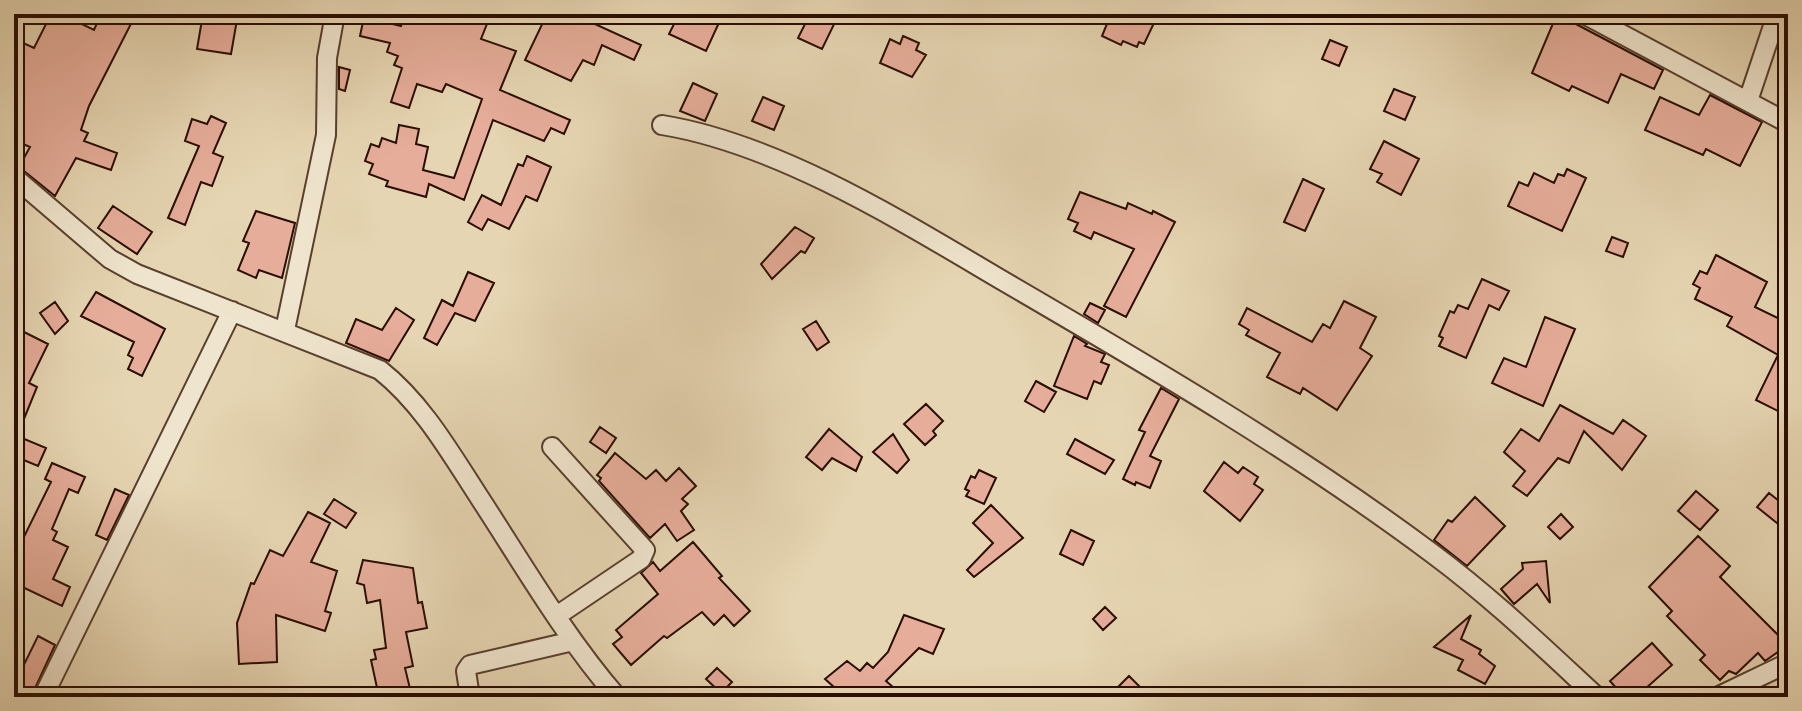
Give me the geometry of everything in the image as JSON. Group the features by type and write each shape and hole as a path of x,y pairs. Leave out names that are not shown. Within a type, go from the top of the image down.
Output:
{"street":[{"path":"285,330 326,135 327,58 335,14"},
{"path":"1584,14 1788,123"},
{"path":"1748,101 1777,14"},
{"path":"662,125 707,132 788,165 930,238 1234,418 1434,554 1519,624 1597,697"},
{"path":"14,177 110,259 137,274 380,370 402,387 452,455 573,641 617,697"},
{"path":"43,697 232,311"},
{"path":"552,447 645,550 641,559 558,615"},
{"path":"470,697 466,671 470,665 573,641"},
{"path":"1717,697 1788,663"}],"building":[{"path":"51,14 61,14 94,30 101,14 136,14 89,106 81,130 88,133 84,141 117,153 111,170 76,158 55,196 19,167 30,147 14,140 14,56 21,42 34,48"},
{"path":"203,14 238,14 231,54 197,49"},
{"path":"405,14 491,14 481,39 516,51 500,90 570,120 564,134 551,128 544,141 493,120 464,200 429,184 426,197 386,186 388,181 369,174 373,164 365,161 371,144 379,147 382,138 396,143 399,125 419,129 416,144 428,147 423,170 454,178 482,99 446,84 442,92 417,84 409,108 391,102 402,68 394,65 398,56 387,52 390,43 360,36 364,17 401,26"},
{"path":"547,14 573,14 641,45 634,60 602,45 594,65 583,60 571,81 525,60"},
{"path":"679,14 723,14 706,51 669,34"},
{"path":"810,14 839,14 822,49 798,38"},
{"path":"1111,14 1132,14 1154,23 1144,44 1139,42 1137,47 1123,41 1121,45 1102,36"},
{"path":"1557,14 1663,70 1654,89 1621,74 1608,103 1572,86 1569,91 1532,73"},
{"path":"903,36 919,43 916,50 926,55 912,77 880,63 890,39 900,44"},
{"path":"1330,40 1347,47 1339,66 1322,59"},
{"path":"339,67 350,70 345,91 339,89"},
{"path":"693,83 717,94 705,121 680,111"},
{"path":"1394,89 1415,97 1405,120 1384,111"},
{"path":"1710,95 1762,122 1740,166 1706,149 1703,155 1645,130 1660,97 1699,115"},
{"path":"763,97 784,106 774,130 752,121"},
{"path":"211,116 226,123 213,153 223,157 212,186 201,182 185,225 168,218 199,146 185,141 192,119 207,124"},
{"path":"1384,141 1419,159 1401,195 1377,182 1382,174 1370,169"},
{"path":"527,156 551,167 537,201 526,196 509,229 488,219 482,230 468,222 482,195 501,205 518,164 523,166"},
{"path":"1567,169 1586,178 1562,231 1508,206 1519,182 1528,186 1534,173 1554,183 1558,174 1564,176"},
{"path":"1303,179 1324,189 1305,231 1284,222"},
{"path":"1080,192 1126,209 1128,203 1175,222 1126,317 1104,306 1134,249 1094,232 1091,239 1074,231 1078,223 1068,219"},
{"path":"113,206 152,232 137,254 98,228"},
{"path":"256,211 295,223 282,278 259,270 256,278 238,270 249,243 243,241"},
{"path":"795,227 814,238 805,253 801,251 772,279 761,264"},
{"path":"1612,237 1628,243 1623,257 1606,251"},
{"path":"1716,255 1767,282 1755,307 1788,323 1788,416 1756,400 1778,355 1727,326 1732,317 1695,299 1700,288 1693,284 1700,271 1707,274"},
{"path":"468,272 494,283 475,321 455,313 437,345 424,338 442,300 453,306"},
{"path":"1482,279 1509,291 1499,310 1489,305 1466,358 1439,346 1443,338 1439,336 1450,311 1454,313 1458,305 1468,309"},
{"path":"96,292 165,329 142,376 128,369 133,358 128,355 134,342 81,316"},
{"path":"1344,301 1376,317 1360,348 1372,356 1337,410 1303,388 1300,394 1267,377 1280,353 1246,335 1249,330 1239,324 1247,308 1312,342 1323,324 1330,328"},
{"path":"55,302 68,321 55,334 40,313"},
{"path":"1090,303 1105,310 1098,323 1084,314"},
{"path":"396,308 414,320 389,361 346,343 356,319 382,330"},
{"path":"1545,317 1575,329 1543,406 1492,383 1504,358 1526,367"},
{"path":"816,321 829,342 817,350 803,329"},
{"path":"24,332 48,344 29,383 37,387 17,436 46,448 38,466 14,456 14,352"},
{"path":"1074,336 1087,344 1085,346 1105,354 1101,362 1109,365 1101,384 1094,381 1087,399 1054,386"},
{"path":"1036,381 1056,392 1044,412 1025,401"},
{"path":"1161,388 1179,399 1150,456 1161,461 1150,488 1123,479 1145,432 1139,430"},
{"path":"926,404 943,421 933,431 936,435 925,445 904,424"},
{"path":"1560,405 1613,434 1623,420 1646,436 1622,470 1584,431 1569,463 1558,458 1527,496 1513,486 1525,471 1504,452 1521,429 1539,441"},
{"path":"600,427 616,438 606,453 590,442"},
{"path":"829,429 862,457 856,471 832,458 822,470 806,457"},
{"path":"893,434 909,460 897,473 873,452"},
{"path":"1075,439 1114,460 1105,474 1067,454"},
{"path":"615,453 646,479 656,470 666,481 679,468 696,486 682,499 688,504 681,511 694,530 677,541 665,524 650,538 599,481 601,478 597,475"},
{"path":"1224,462 1238,473 1243,467 1258,477 1254,484 1263,490 1240,521 1204,491"},
{"path":"52,463 85,477 78,493 69,489 52,529 57,532 53,540 68,547 53,579 70,587 62,606 14,583 14,557 51,482 45,479"},
{"path":"979,470 996,478 984,504 966,496 969,491 965,489 971,476 975,478"},
{"path":"115,489 129,495 107,540 96,535"},
{"path":"1696,491 1718,510 1700,530 1678,511"},
{"path":"1769,493 1788,508 1788,532 1757,507"},
{"path":"1475,497 1505,526 1467,566 1434,540 1448,520 1452,522"},
{"path":"334,499 356,513 346,528 324,514"},
{"path":"991,505 1023,538 974,577 967,570 993,543 973,523"},
{"path":"308,512 330,523 311,562 337,571 325,611 331,613 325,631 276,615 277,662 239,664 237,623 251,583 254,584 270,550 283,556"},
{"path":"1561,514 1573,527 1560,539 1548,527"},
{"path":"1071,530 1094,541 1083,565 1060,554"},
{"path":"1698,536 1730,566 1720,577 1788,645 1765,661 1758,653 1736,674 1729,671 1720,680 1700,660 1705,655 1667,616 1672,611 1649,587"},
{"path":"693,542 722,576 719,578 750,611 734,626 724,615 714,625 702,612 667,638 664,636 631,665 613,644 622,637 616,630 658,594 641,573 653,562 660,571"},
{"path":"363,560 413,568 418,603 422,602 427,628 406,632 413,666 405,668 412,697 379,697 371,660 376,659 374,650 386,648 380,600 367,603 364,585 357,583"},
{"path":"1546,561 1550,603 1537,584 1514,604 1501,589 1523,569 1522,563"},
{"path":"1105,607 1116,618 1103,630 1093,619"},
{"path":"904,615 944,629 933,654 919,648 886,681 893,687 884,697 845,697 825,679 847,661 860,671 867,663 873,668 888,652"},
{"path":"1471,615 1461,639 1481,650 1479,654 1495,666 1485,684 1458,670 1463,660 1434,647"},
{"path":"38,636 55,645 31,697 14,697 14,675 18,677"},
{"path":"1652,643 1672,665 1636,697 1624,697 1610,681"},
{"path":"717,668 732,682 721,693 706,679"},
{"path":"1129,676 1150,697 1108,697"}]}
